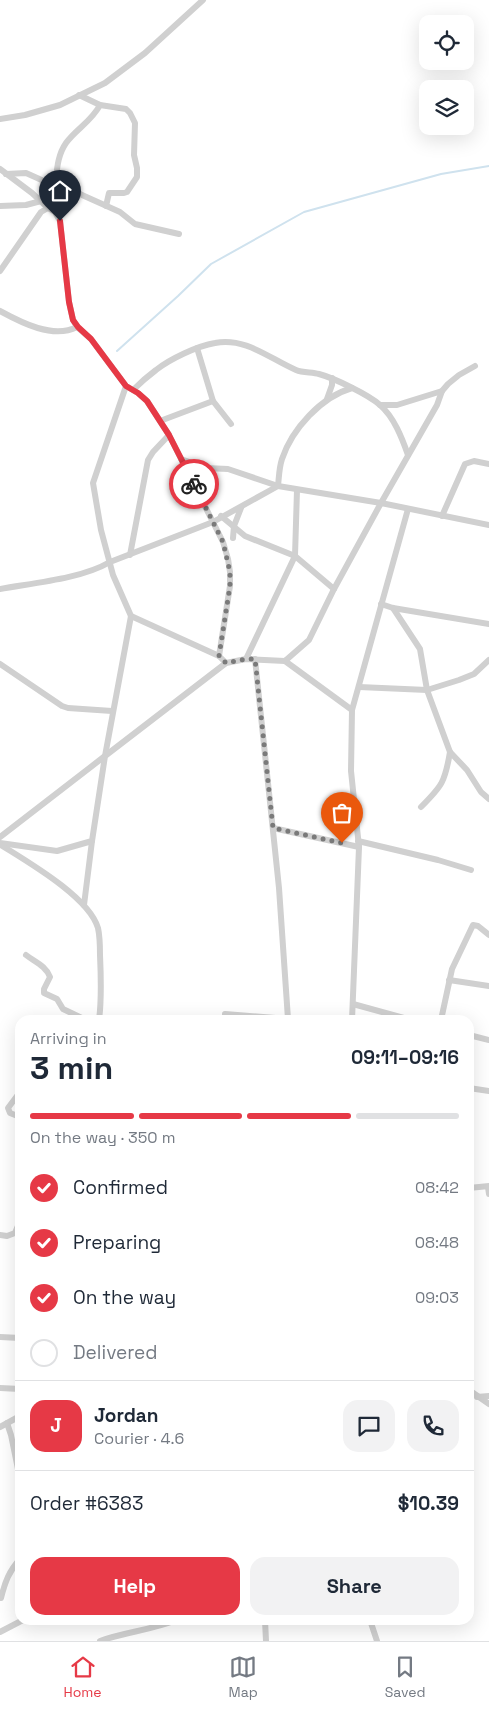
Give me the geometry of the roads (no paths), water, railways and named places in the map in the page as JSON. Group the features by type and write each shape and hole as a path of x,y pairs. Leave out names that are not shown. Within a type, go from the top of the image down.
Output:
{"street":[{"path":"0,119 60,105 106,83 146,53 203,0"},
{"path":"79,95 100,105 126,109 133,118 136,130 134,146 137,168 136,177 124,194 109,193 106,206"},
{"path":"55,186 58,160 63,149 73,135 95,115 100,105"},
{"path":"0,169 55,212 60,221 69,302 73,320 91,339 126,386 147,401 169,435 223,542 230,572 230,586 219,656"},
{"path":"6,174 26,173 55,186 70,188 120,212 135,224 179,234"},
{"path":"0,206 26,205 41,201"},
{"path":"0,271 41,212 48,208"},
{"path":"0,311 32,326 60,332 78,327"},
{"path":"133,390 168,362 198,348 216,342 242,344 252,347 298,371 332,378 380,405 395,427 408,455"},
{"path":"198,348 213,401 231,424"},
{"path":"380,405 397,405 442,391 459,375 475,366"},
{"path":"327,400 332,385 332,378"},
{"path":"84,904 112,711 131,616 118,589 101,530 94,483 126,386"},
{"path":"278,486 282,458 297,430 327,400 352,388"},
{"path":"285,661 309,640 334,589 437,405 442,391"},
{"path":"160,421 213,401"},
{"path":"130,555 148,460 169,435"},
{"path":"181,459 206,468 228,469 278,486 381,503 489,525"},
{"path":"442,516 465,464 474,461 489,464"},
{"path":"0,589 98,569 110,562 213,522 278,486"},
{"path":"246,659 295,556 297,490"},
{"path":"233,538 234,526 241,508"},
{"path":"352,1015 359,844 351,771 352,710 408,508"},
{"path":"221,516 245,536 295,556 334,589"},
{"path":"223,542 245,536"},
{"path":"381,604 393,608 489,624"},
{"path":"393,608 420,649 427,690 450,752 467,770 481,792 489,799"},
{"path":"131,616 219,656 226,663"},
{"path":"0,836 226,663 246,659 285,661 352,710"},
{"path":"255,659 280,888 289,1015"},
{"path":"359,687 427,690 474,674 489,660"},
{"path":"0,664 62,706 112,711"},
{"path":"421,807 443,782 450,752"},
{"path":"273,828 438,860 471,870"},
{"path":"0,844 57,850 92,841"},
{"path":"0,844 43,872 84,904 94,920 98,930 102,999 100,1015"},
{"path":"442,1015 452,969 473,926 478,926 489,935"},
{"path":"26,955 44,967 50,975 50,980 44,989 46,995 57,999 64,1009 76,1015"},
{"path":"449,980 489,986"},
{"path":"353,1004 393,1015"},
{"path":"225,1014 236,1015"},
{"path":"474,1036 489,1040"},
{"path":"474,1089 489,1091"},
{"path":"15,1099 8,1108 10,1113 15,1115"},
{"path":"474,1187 488,1186 489,1194"},
{"path":"0,1235 15,1234"},
{"path":"0,1337 15,1338"},
{"path":"0,1388 15,1389"},
{"path":"474,1394 489,1404"},
{"path":"477,1397 489,1396"},
{"path":"0,1427 15,1419"},
{"path":"7,1423 15,1455"},
{"path":"1,1598 10,1572 15,1566"},
{"path":"0,1632 15,1624"},
{"path":"100,1641 117,1635 162,1625"},
{"path":"265,1625 266,1641"},
{"path":"372,1625 377,1641"}],"waterway":[{"path":"117,351 211,264 304,212 441,174 489,166"}]}
